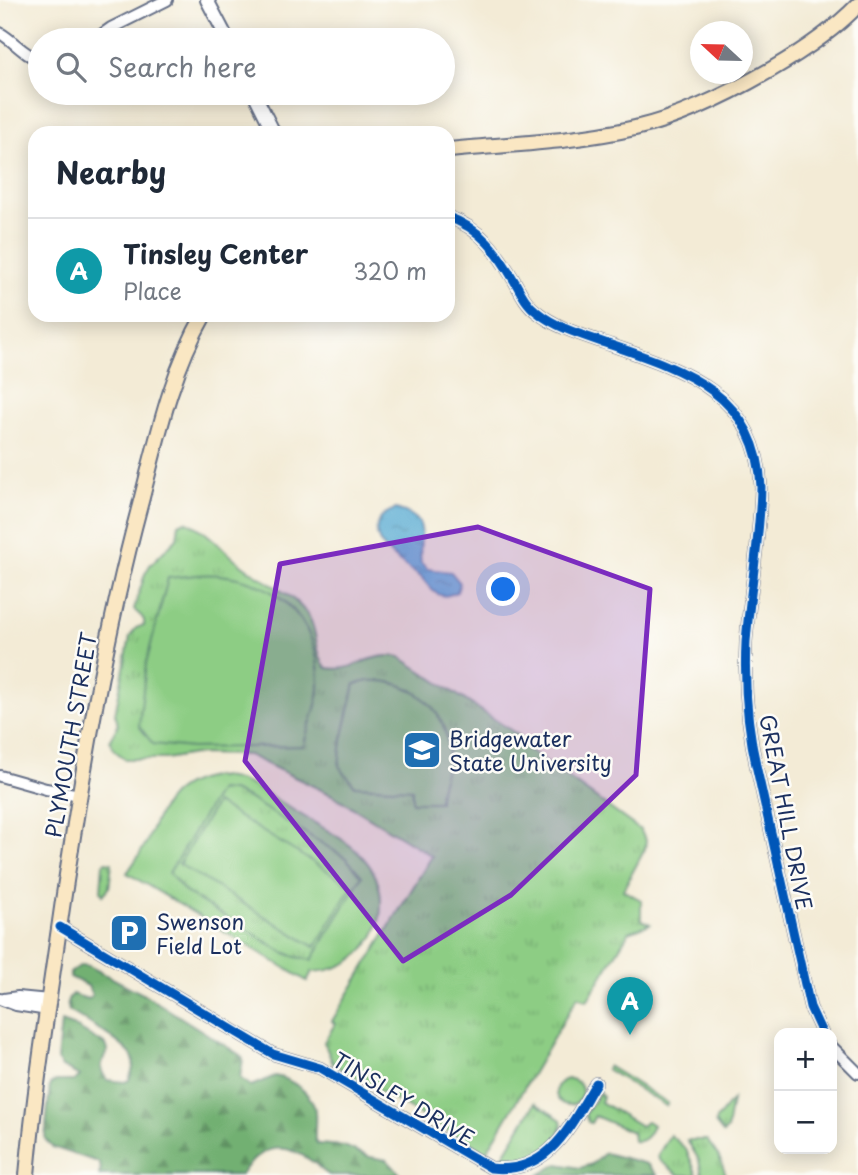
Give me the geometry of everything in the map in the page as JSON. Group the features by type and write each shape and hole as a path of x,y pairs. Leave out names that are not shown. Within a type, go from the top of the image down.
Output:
{"main road":[{"path":"455,149 595,136 668,118 719,97 764,74 818,40 856,10"},
{"name":"PLYMOUTH STREET","path":"27,1175 79,795 112,618 173,381 201,322"}],"street":[{"path":"141,12 146,0"},
{"path":"114,28 167,0"},
{"path":"208,0 222,28"},
{"path":"0,33 28,55"},
{"path":"260,105 270,126"},
{"name":"GREAT HILL DRIVE","path":"455,220 468,225 482,236 535,311 579,334 659,363 703,383 729,405 747,433 757,457 761,487 746,643 751,736 808,999 820,1028"},
{"path":"0,776 79,795"},
{"name":"TINSLEY DRIVE","path":"60,927 273,1054 320,1068 491,1168 515,1171 531,1167 546,1158 562,1139 596,1083"},
{"path":"0,999 16,1005 49,1005"},
{"path":"837,1053 858,1073"}],"highlighted area":[{"path":"478,527 650,589 636,775 511,895 403,961 245,761 280,564"}],"green space":[{"path":"185,521 201,530 253,573 288,595 303,609 312,623 320,658 327,668 347,668 379,657 400,657 518,735 525,747 640,830 646,840 645,849 623,890 641,900 641,920 650,924 629,932 587,1001 578,996 486,1153 333,1064 324,1042 335,1024 332,1021 432,856 332,795 248,755 194,754 166,759 125,759 114,750 110,740 117,725 115,714 130,637 136,628 144,625 143,618 134,609 150,565 177,538 179,524"},
{"path":"222,575 246,580 267,589 285,602 300,619 311,639 317,662 319,688 304,746 192,748 153,744 139,726 146,664 168,578"},
{"path":"384,681 413,691 435,710 447,738 448,754 439,802 412,802 412,789 355,786 339,766 355,684"},
{"path":"224,777 256,788 338,837 364,858 379,886 381,909 374,935 357,956 329,970 312,972 307,981 127,873 165,803 179,789 199,780","holes":["219,790 232,791 346,858 362,876 312,960 283,952 185,892 169,873"]},
{"path":"219,790 232,791 248,798 346,858 362,876 312,960 283,952 185,892 168,873"},
{"path":"216,803 352,886 315,947 179,864"},
{"path":"112,863 109,888 103,895 103,864"},
{"path":"81,965 89,966 147,996 240,1055 243,1059 240,1078 251,1086 275,1076 298,1086 314,1106 315,1140 318,1144 344,1146 370,1157 387,1160 401,1175 330,1175 302,1155 273,1149 256,1157 241,1175 99,1175 101,1168 98,1162 52,1147 45,1139 50,1084 56,1081 74,1081 80,1076 62,1067 57,1060 61,1022 106,1045 108,1050 101,1068 107,1080 129,1080 133,1066 133,1058 122,1046 69,1011 67,1002 72,994 88,999 92,995 88,986 70,977 70,973"},
{"path":"608,1066 668,1103 666,1106 606,1069"},
{"path":"569,1079 578,1083 582,1092 578,1101 569,1105 560,1101 556,1092 560,1083"},
{"path":"599,1093 603,1097 601,1102 641,1126 647,1121 653,1125 646,1137 633,1141 632,1132 595,1116 591,1123 588,1122 585,1114"},
{"path":"732,1100 727,1130 723,1133 715,1123"},
{"path":"535,1103 561,1120 560,1132 552,1144 540,1154 528,1160 505,1164 500,1161"},
{"path":"670,1135 686,1149 697,1175 679,1175 659,1160 658,1155"},
{"path":"687,1140 707,1140 719,1157 726,1175 702,1175 699,1160"},
{"path":"605,1153 647,1164 657,1175 539,1175 558,1164 580,1168 592,1164"}],"water":[{"path":"396,509 408,513 420,523 421,563 428,569 451,572 460,583 457,592 439,595 383,546 376,530 379,521 386,513"}],"cycle path":[{"path":"455,220 488,243 527,302 544,317 569,330 687,375 710,389 730,407 746,428 756,455 761,487 746,642 749,725 810,1007 820,1028"},
{"path":"60,927 273,1054 320,1068 491,1168 511,1168 544,1155 567,1130 596,1083"}],"place":[{"name":"Bridgewater State University","path":"422,750"},
{"name":"Swenson Field Lot","path":"129,933"},
{"name":"Tinsley Center","path":"630,1035"}]}
